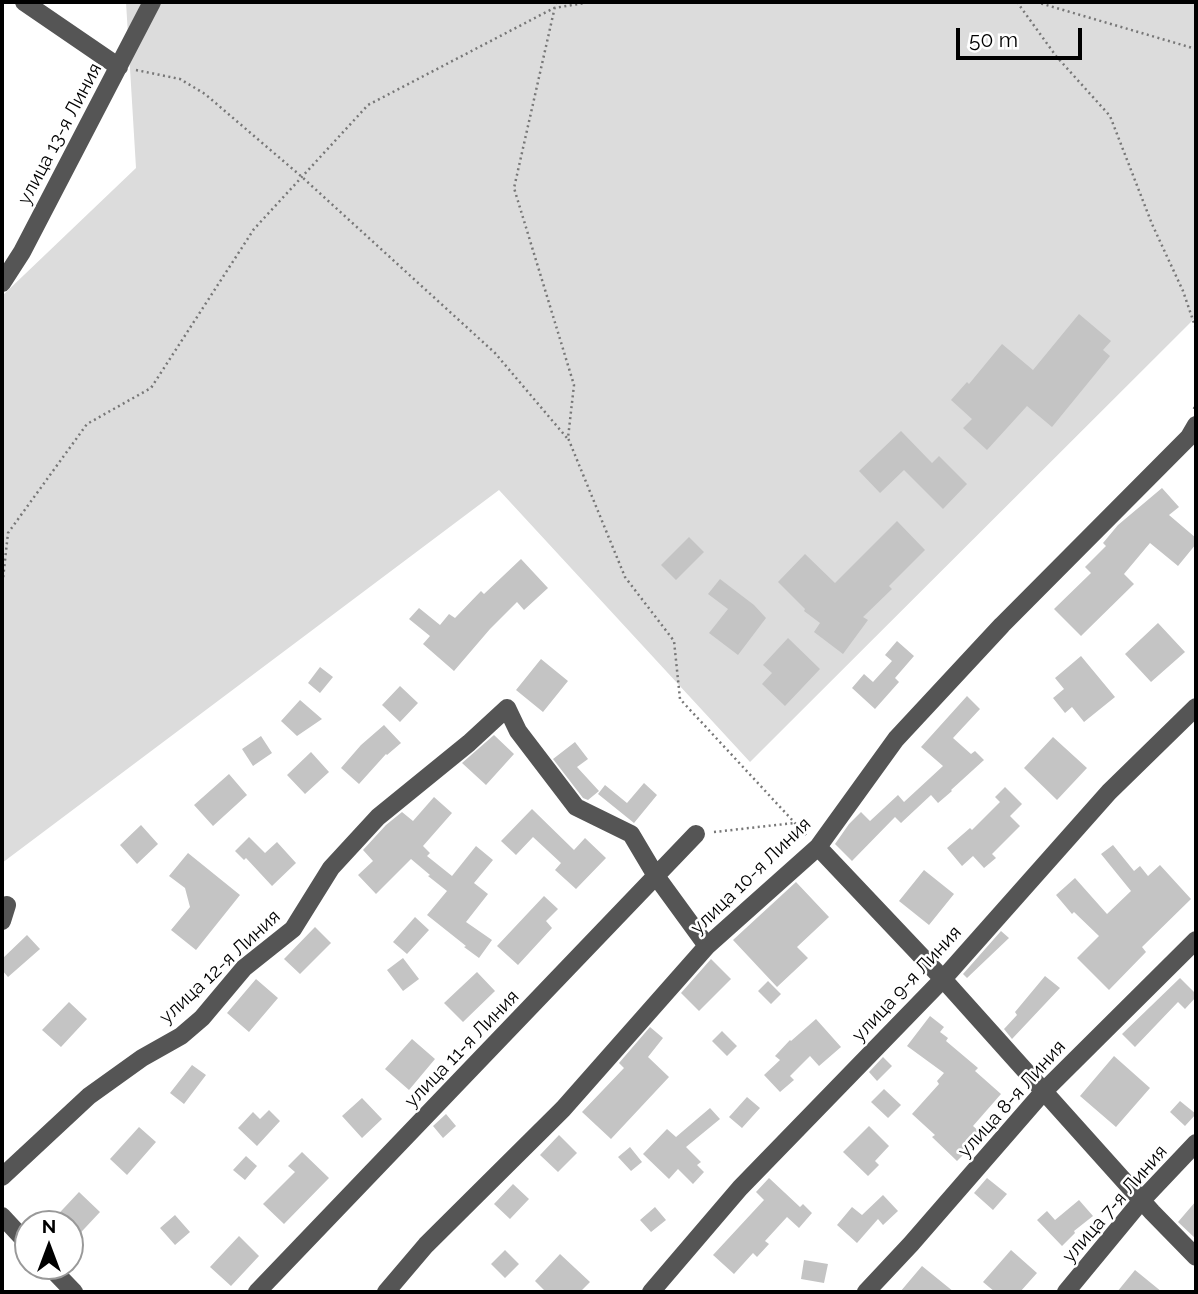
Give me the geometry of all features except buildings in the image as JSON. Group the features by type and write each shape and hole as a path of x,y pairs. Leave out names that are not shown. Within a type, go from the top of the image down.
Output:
{"street":[{"path":"24,2 119,67"},
{"name":"улица 13-я Линия","path":"2,283 22,252 152,2"},
{"name":"улица 10-я Линия","path":"386,1292 426,1245 563,1109 707,946 818,848 896,739 1002,625 1194,435"},
{"name":"улица 9-я Линия","path":"651,1292 740,1188 943,979 1109,792 1196,707"},
{"name":"улица 12-я Линия","path":"2,1177 89,1096 142,1058 181,1036 202,1018 244,968 293,929 331,868 378,817 469,743 507,708 519,732 576,807 631,834 656,876"},
{"name":"улица 11-я Линия","path":"257,1292 696,834"},
{"path":"818,848 943,979 1196,1257"},
{"path":"656,876 707,946"},
{"name":"улица 8-я Линия","path":"866,1292 1044,1091 1196,940"},
{"name":"улица 7-я Линия","path":"1066,1292 1142,1200 1196,1143"},
{"path":"2,1216 14,1229"}],"path":[{"path":"556,2 514,188 574,385 568,438"},
{"path":"2,588 8,533 87,424 152,388 254,229 369,105 554,8 591,2"},
{"path":"1017,2 1056,56 1110,116 1152,224 1183,291 1196,329"},
{"path":"1036,2 1196,49"},
{"path":"119,67 180,79 205,94 302,177 495,353 568,438 625,577 674,641 680,699 818,848"},
{"path":"696,834 795,823"}],"shaded area":[{"path":"126,2 1196,2 1196,317 750,762 499,490 2,863 2,296 136,168"}]}
